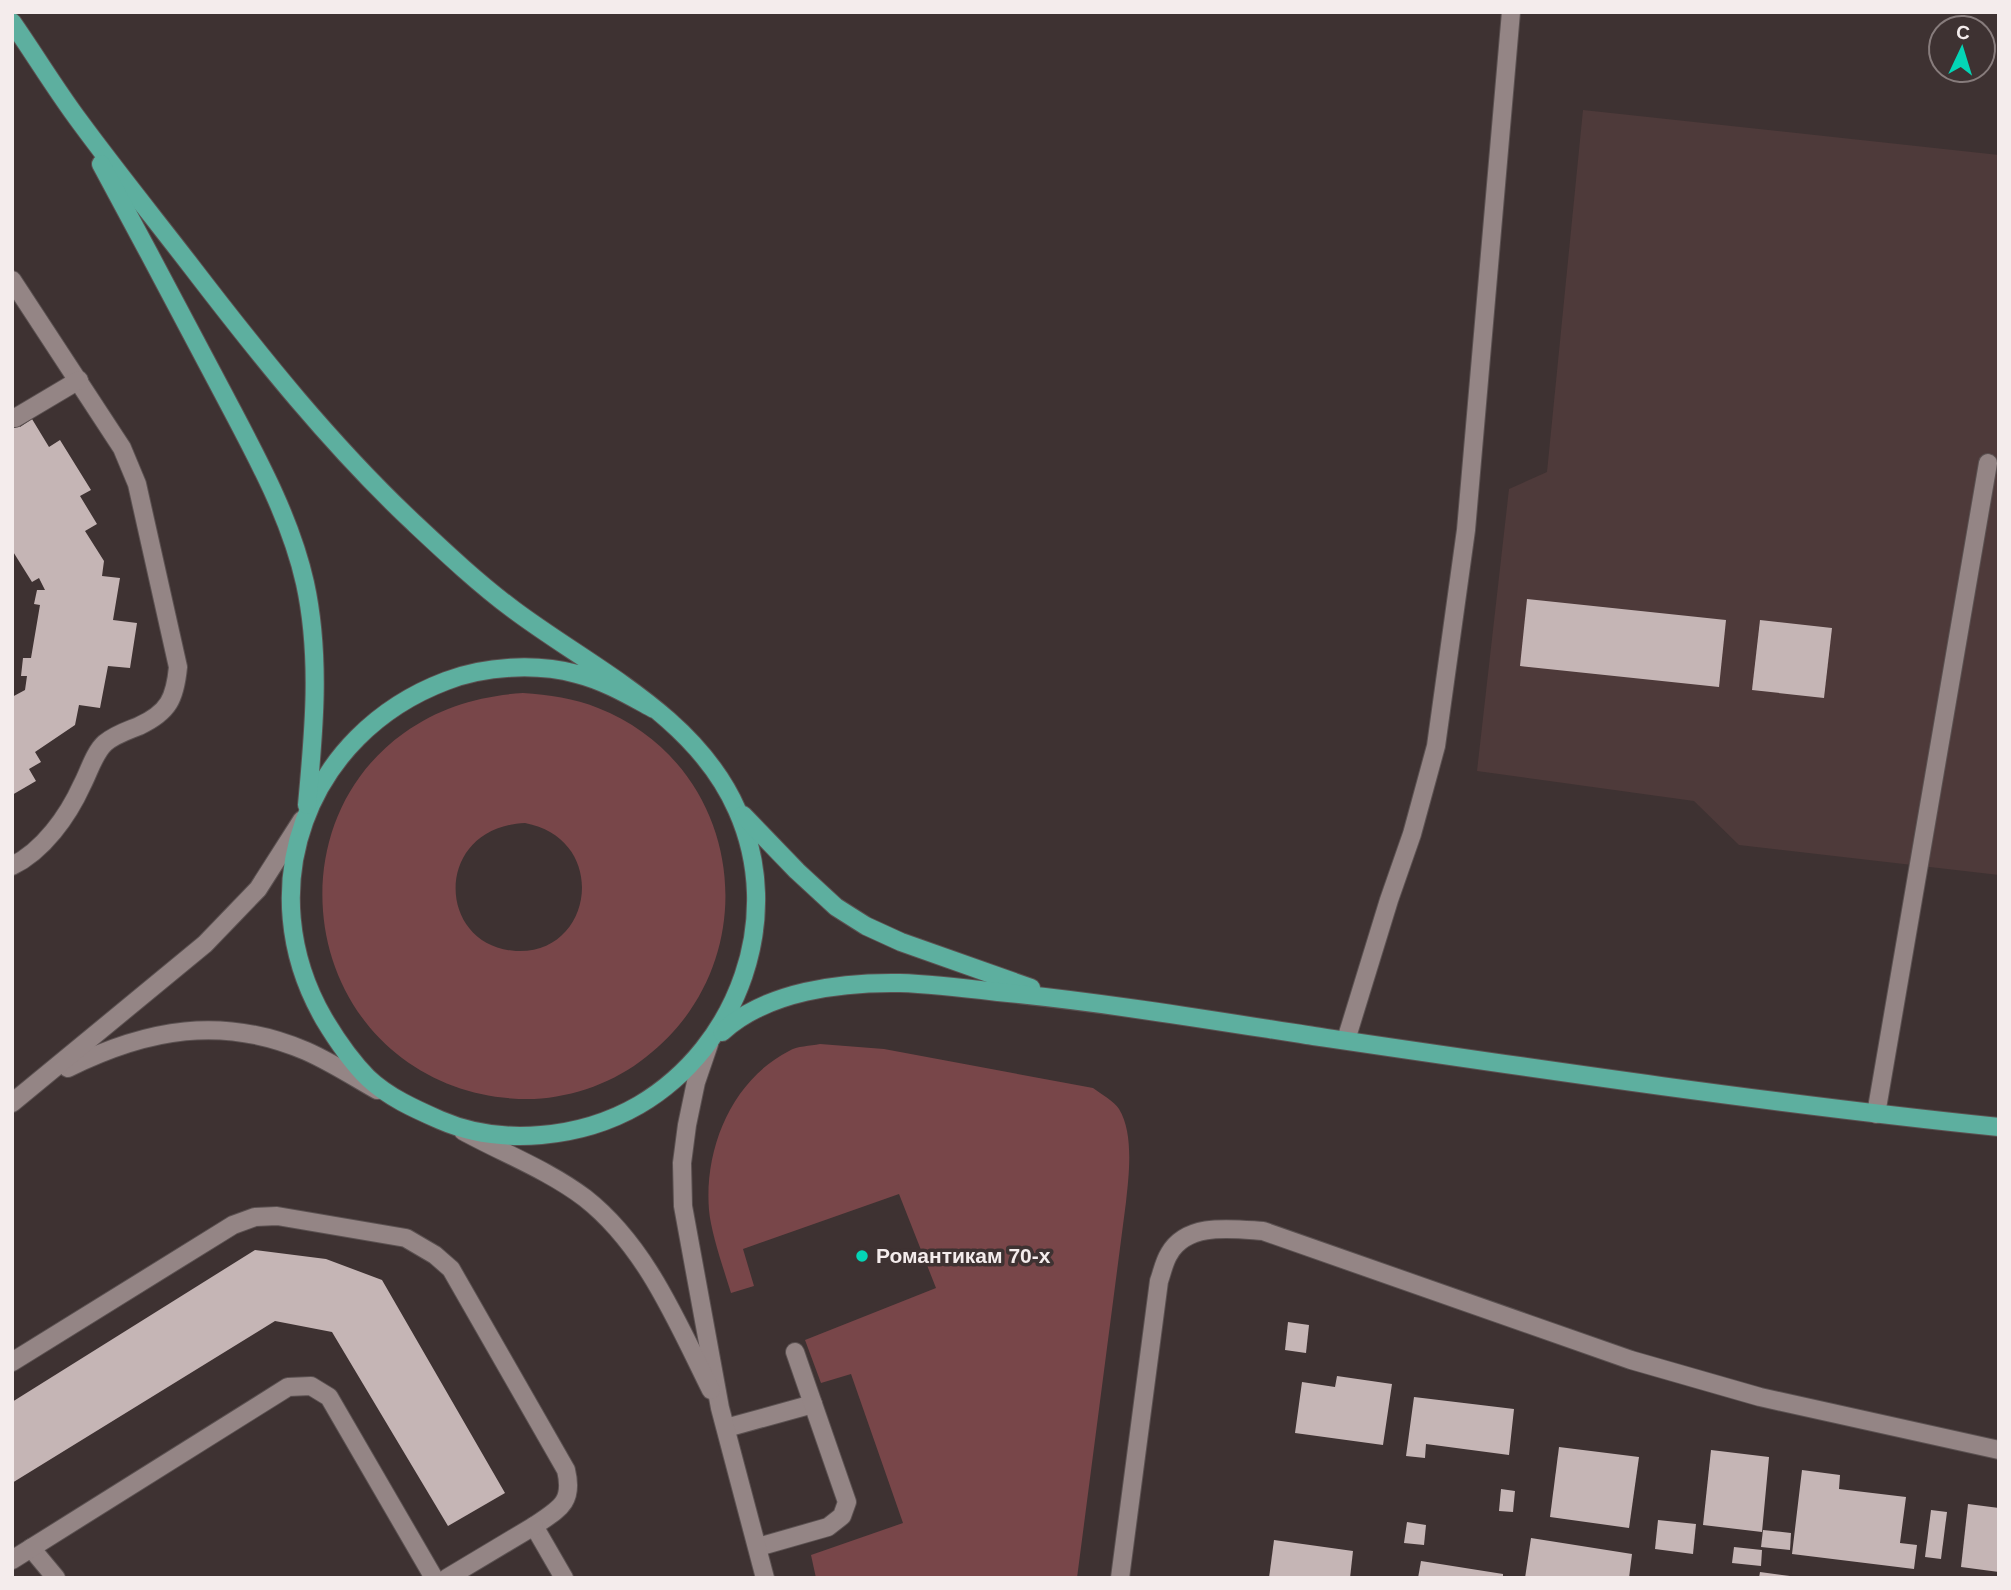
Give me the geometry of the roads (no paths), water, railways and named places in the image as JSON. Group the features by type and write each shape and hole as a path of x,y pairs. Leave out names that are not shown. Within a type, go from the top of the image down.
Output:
{"main road":[{"path":"12,22 76,118 228,314 311,416 359,469 413,522 511,608 654,709 688,737 716,771 738,810 749,844 755,878 756,913 752,948 737,993 728,1014 709,1044"},
{"path":"76,118 254,452 294,541 311,621 315,716 306,814 291,881 290,922 298,959 312,999 335,1038 368,1079 409,1107 454,1126 501,1135 548,1134 594,1125 638,1106 676,1079 733,1022 774,1002 817,989 901,983 1058,998 1621,1082 1999,1127"},
{"path":"306,814 336,761 358,735 388,710 458,677 496,669 576,673 614,687 654,709"},
{"path":"738,810 836,907 866,926 901,942 1058,998"}],"street":[{"path":"1346,1041 1412,834 1436,746 1466,530 1511,12"},
{"path":"12,280 122,449 137,484 178,667 176,692 163,710 141,725 117,734 103,745 81,789 47,839 21,862 12,866"},
{"path":"15,418 79,380"},
{"path":"1876,1114 1988,463"},
{"path":"12,1103 187,960 231,918 258,889 306,814"},
{"path":"40,1082 102,1051 153,1036 206,1029 252,1033 306,1051 409,1107"},
{"path":"709,1044 696,1082 687,1125 682,1163 683,1206 720,1409 765,1578"},
{"path":"454,1126 546,1174 584,1198 613,1223 636,1252 665,1299 720,1409"},
{"path":"12,1362 233,1225 255,1217 277,1216 406,1238 435,1255 451,1269 566,1470 569,1484 568,1497 561,1508 447,1578"},
{"path":"1120,1578 1159,1281 1169,1253 1190,1235 1216,1228 1263,1231 1631,1360 1696,1379 1760,1397 1999,1450"},
{"path":"758,1547 828,1527 842,1516 847,1502 795,1352"},
{"path":"12,1560 288,1387 311,1386 329,1397 434,1578"},
{"path":"726,1428 813,1404"},
{"path":"534,1526 564,1578"},
{"path":"31,1548 56,1578"}],"place":[{"name":"Романтикам 70-х","path":"862,1256"}]}
